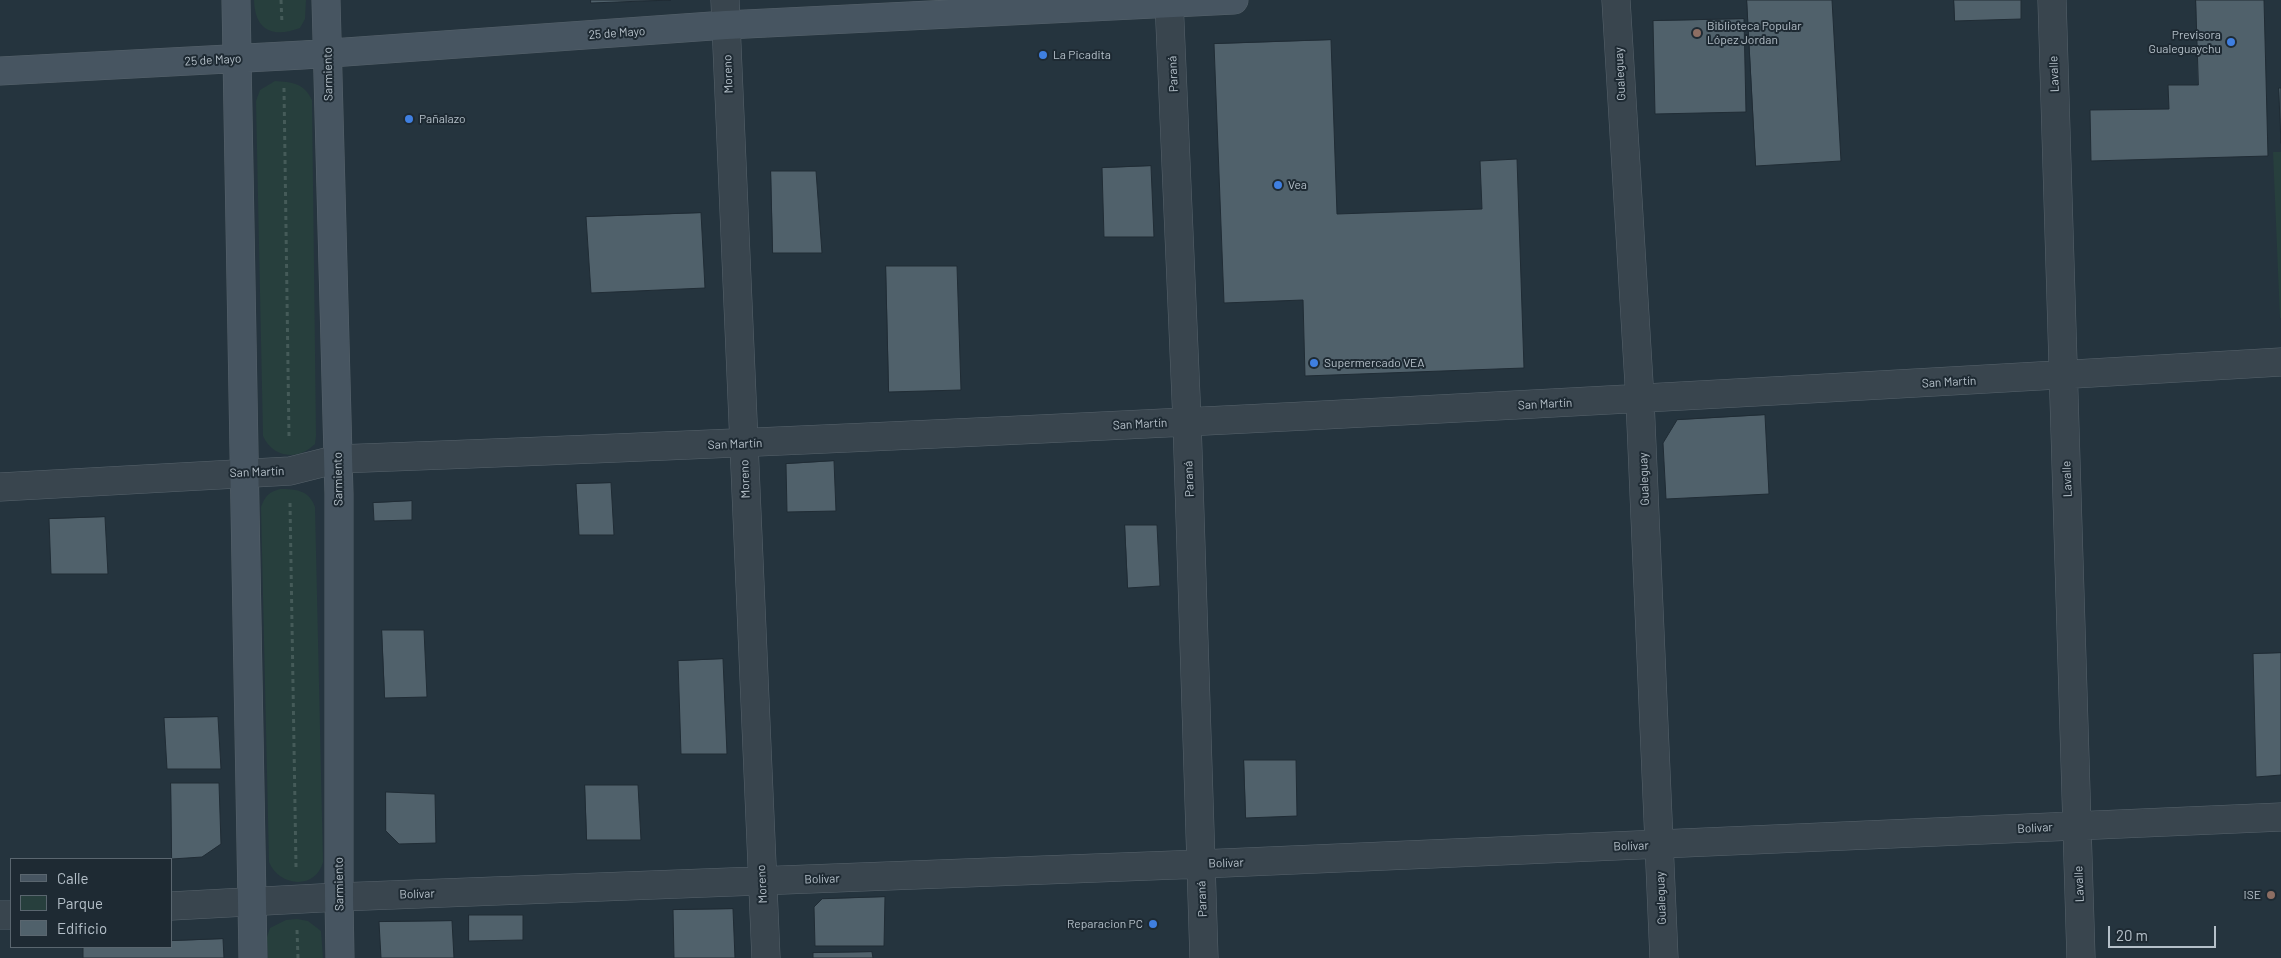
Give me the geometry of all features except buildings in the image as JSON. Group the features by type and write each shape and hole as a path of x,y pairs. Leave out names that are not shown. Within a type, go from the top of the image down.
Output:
{"main road":[{"path":"236,0 253,958"},
{"name":"Sarmiento","path":"326,0 338,459 338,897 340,958"},
{"name":"25 de Mayo","path":"0,71 328,54 725,13 1234,0"}],"street":[{"name":"Gualeguay","path":"1616,0 1640,400 1664,958"},
{"name":"Lavalle","path":"2052,0 2081,958"},
{"name":"Paraná","path":"1169,1 1187,421 1204,958"},
{"name":"Moreno","path":"725,13 766,958"},
{"name":"San Martín","path":"0,487 290,471 338,459 744,444 1640,400 2281,362"},
{"name":"Bolívar","path":"172,906 338,897 1201,864 2281,817"}],"path":[{"path":"281,0 282,32"},
{"path":"284,82 290,445"},
{"path":"290,499 296,872"},
{"path":"297,929 298,958"}],"green space":[{"path":"254,0 306,0 305,19 300,28 274,32 262,25 258,19"},
{"path":"275,81 297,84 309,94 312,100 316,436 315,444 294,455 279,453 267,443 263,436 256,101 260,90"},
{"path":"2273,152 2281,152 2281,318 2280,318"},
{"path":"280,489 291,489 306,494 315,507 323,862 319,871 313,877 297,882 281,876 269,862 261,507 268,495"},
{"path":"286,920 308,921 321,931 323,958 268,958 267,937 270,928"}],"place":[{"name":"Biblioteca Popular López Jordan","path":"1697,33"},
{"name":"Previsora Gualeguaychu","path":"2231,42"},
{"name":"La Picadita","path":"1043,55"},
{"name":"Pañalazo","path":"409,119"},
{"name":"Vea","path":"1278,185"},
{"name":"Supermercado VEA","path":"1314,363"},
{"name":"ISE","path":"2271,895"},
{"name":"Reparacion PC","path":"1153,924"}]}
